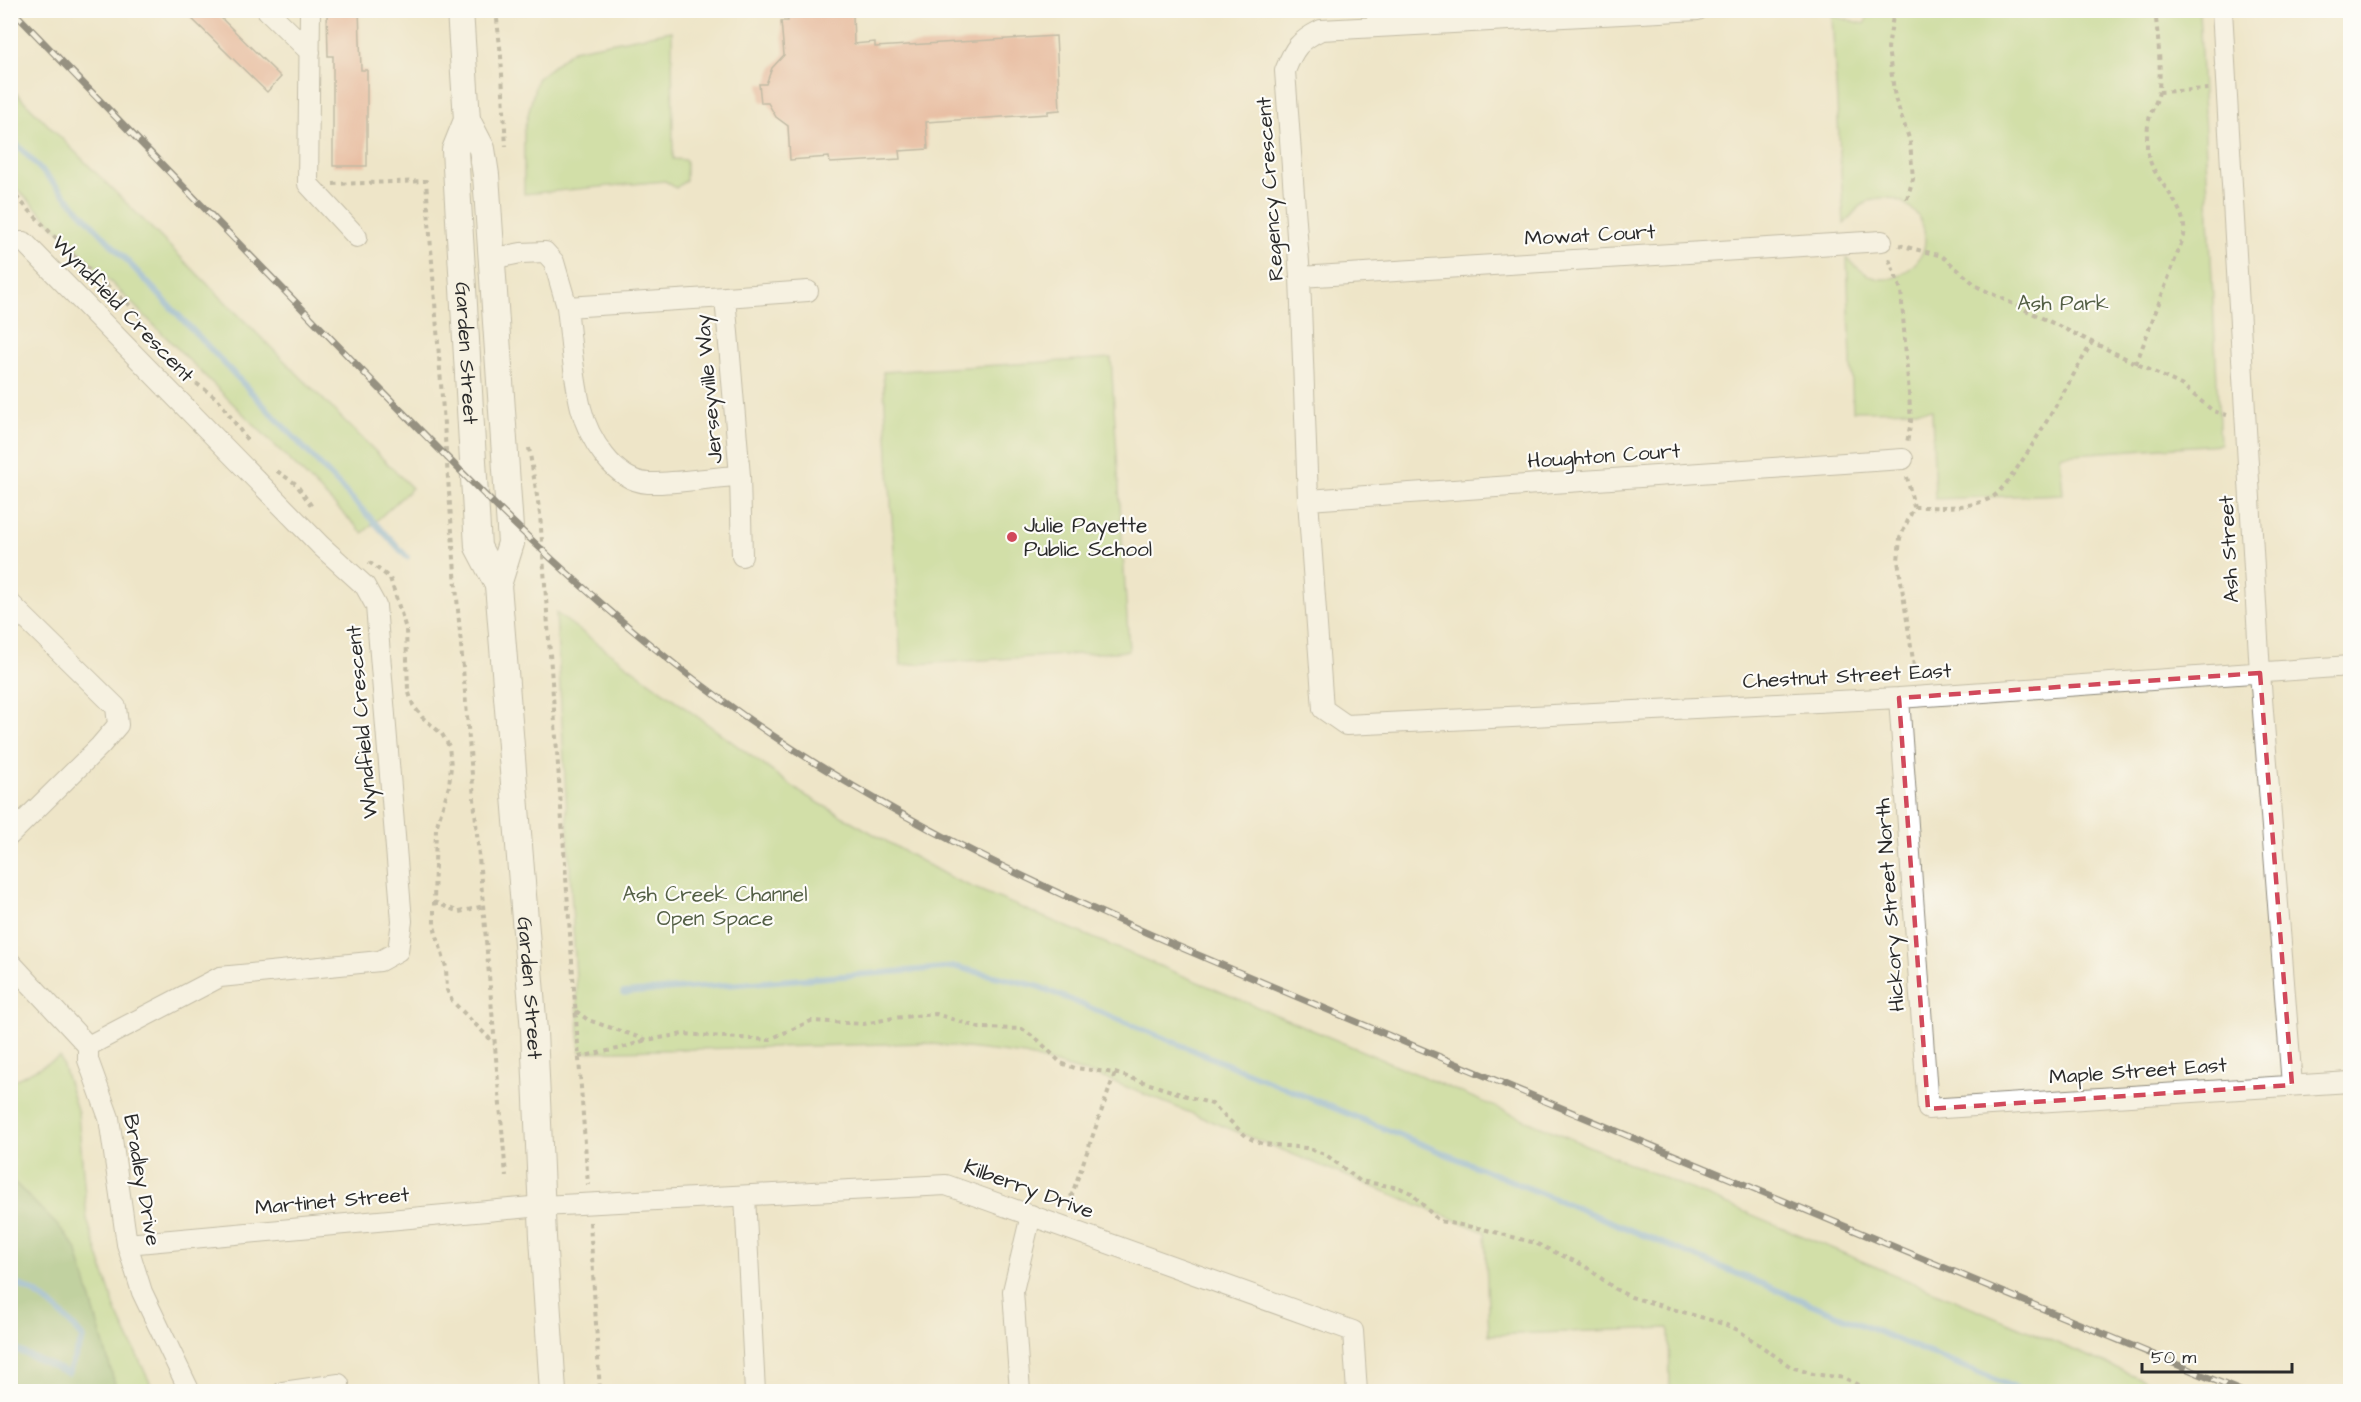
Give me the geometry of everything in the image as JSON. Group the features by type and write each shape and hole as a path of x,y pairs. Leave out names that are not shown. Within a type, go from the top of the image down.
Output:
{"street":[{"path":"267,10 310,52"},
{"path":"310,10 308,184 357,237"},
{"name":"Garden Street","path":"460,10 467,120 482,149 511,543 498,585 534,1031 553,1392"},
{"name":"Regency Crescent","path":"1346,725 1323,709 1308,500 1300,277 1285,71 1292,53 1304,38 1321,30 1373,19 1698,10"},
{"name":"Ash Street","path":"2222,10 2260,673 2292,1085"},
{"name":"Garden Street","path":"467,120 455,150 478,547 498,585"},
{"path":"459,221 475,250 491,259"},
{"name":"Mowat Court","path":"1300,277 1882,241"},
{"name":"Wyndfield Crescent","path":"10,242 24,242 321,546 364,586 376,606 402,921 398,951 380,961 220,977 88,1046"},
{"name":"Jerseyville Way","path":"491,259 520,253 545,252 554,262 567,307 580,408 586,426 606,457 622,474 646,483 740,476"},
{"name":"Jerseyville Way","path":"567,307 808,291"},
{"name":"Jerseyville Way","path":"725,297 740,476 742,556"},
{"name":"Houghton Court","path":"1308,500 1903,459"},
{"path":"10,603 116,707 118,725 10,835"},
{"name":"Chestnut Street East","path":"1346,725 1899,698 2350,666"},
{"name":"Hickory Street North","path":"1899,698 1928,1109"},
{"path":"10,962 88,1046"},
{"name":"Bradley Drive","path":"88,1046 88,1060 109,1119 127,1244 142,1292 190,1392"},
{"name":"Maple Street East","path":"1928,1109 2350,1082"},
{"name":"Kilberry Drive","path":"542,1206 946,1185 1353,1331 1357,1392"},
{"path":"745,1196 755,1392"},
{"name":"Martinet Street","path":"127,1244 542,1206"},
{"path":"1020,1392 1013,1291 1031,1215"},
{"path":"283,1392 339,1384"}],"path":[{"path":"496,10 506,150"},
{"path":"1894,10 1888,48 1895,98 1910,141 1913,179 1906,202"},
{"path":"2136,364 2184,236 2185,226 2171,194 2156,173 2147,149 2149,120 2159,92 2156,10"},
{"path":"2159,92 2226,88"},
{"path":"308,184 426,181 457,598 506,1176"},
{"path":"10,190 66,249 134,309 156,344 186,376 218,399 253,448"},
{"path":"1882,241 1942,256 1978,288 2183,386 2213,411 2245,421"},
{"path":"1914,507 1952,508 1993,497 2019,466 2091,344"},
{"path":"527,440 540,514 576,1011 588,1020 646,1040"},
{"path":"271,467 296,484 317,515"},
{"path":"364,559 380,568 390,578 406,629 410,697 422,717 442,734 449,746 451,766 449,786 436,828 434,902 434,926 446,968 447,990 452,1002 496,1044"},
{"path":"434,902 459,912 484,906"},
{"path":"579,1057 622,1048 646,1040 683,1034 768,1040 811,1021 864,1024 893,1018 936,1014 980,1028 1022,1029 1038,1040 1061,1063 1075,1068 1115,1073 1212,1104 1255,1142 1316,1150 1325,1154 1360,1181 1400,1188 1411,1193 1439,1221 1483,1229 1535,1243 1585,1266 1615,1289 1631,1297 1738,1330 1801,1372 1845,1378 1871,1392"},
{"path":"1071,1197 1115,1073"}],"highlighted area":[{"path":"2260,673 2292,1085 1928,1109 1899,698"}],"green space":[{"name":"Ash Park","path":"1871,11 2199,11 2220,444 2060,455 2063,494 1935,499 1932,410 1853,411 1847,258 1872,277 1890,278 1905,272 1917,261 1922,254 1925,239 1924,229 1915,212 1900,201 1891,198 1867,202 1856,210 1844,224 1832,16 1864,24"},
{"path":"672,31 673,159 686,160 686,180 676,188 665,181 524,194 524,131 537,79 573,50"},
{"path":"11,88 412,488 363,533 11,183"},
{"path":"1111,358 1129,651 901,665 883,372"},
{"name":"Ash Creek Channel Open Space","path":"556,613 803,794 953,879 2171,1391 1670,1391 1669,1328 1489,1335 1485,1232 1104,1078 1025,1055 924,1043 580,1052"},
{"path":"60,1057 78,1113 87,1219 116,1311 154,1391 11,1392 11,1082"},
{"path":"11,1179 62,1230 76,1248 117,1391 11,1391"}],"building":[{"path":"183,10 213,10 281,77 267,92"},
{"path":"327,10 359,10 361,70 367,70 367,166 333,166 333,56 328,56"},
{"path":"787,10 821,10 821,15 853,14 854,44 875,42 875,47 1056,36 1060,110 1048,111 1048,114 926,122 928,149 899,151 900,159 830,163 829,157 790,160 788,126 776,117 768,103 761,103 759,84 766,84 772,68 784,55 781,21 788,21"}],"waterway":[{"path":"10,137 407,557"},
{"path":"623,993 956,967 1037,986 2025,1392"},
{"path":"10,1282 41,1297 59,1312 83,1338 68,1373 10,1347"}],"railway":[{"path":"12,10 392,402 528,536 574,579 671,662 800,753 880,802 962,846 1131,926 2243,1392"}],"place":[{"name":"Julie Payette Public School","path":"1012,537"}]}
